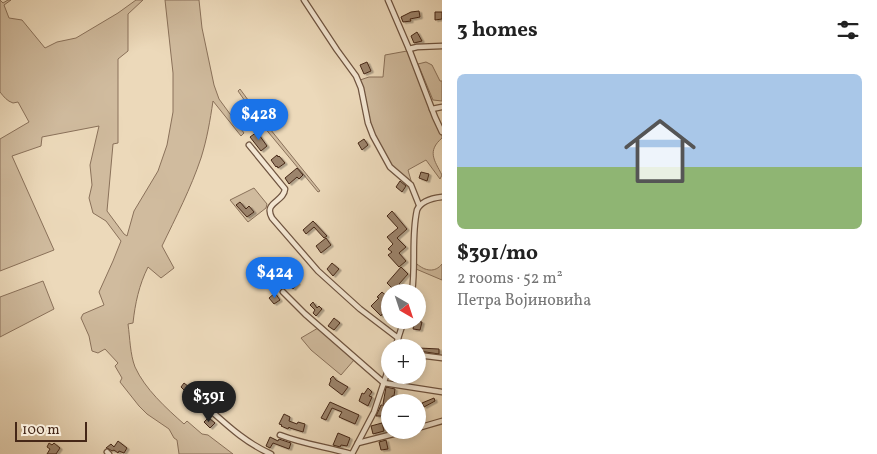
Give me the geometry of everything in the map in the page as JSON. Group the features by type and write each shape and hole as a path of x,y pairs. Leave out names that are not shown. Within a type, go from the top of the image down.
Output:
{"street":[{"path":"304,0 356,76 361,88 368,123 390,167 413,188 419,205 415,216 413,240 413,284"},
{"path":"388,0 442,132"},
{"path":"409,49 442,46"},
{"path":"432,109 442,107"},
{"path":"250,145 285,189 283,195 270,207 272,218 318,272 360,310 398,338 401,329"},
{"path":"419,205 431,199 442,197"},
{"path":"283,292 305,314 381,380"},
{"path":"426,356 442,358"},
{"path":"280,436 351,454 374,412 384,384"},
{"path":"390,384 442,392"},
{"path":"200,401 242,438 271,454"},
{"path":"426,426 442,422"},
{"path":"358,443 381,437"}],"shaded area":[{"path":"0,0 3,3 11,0 4,5 9,18 22,20 45,48 57,42 76,38 136,0 143,0 128,14 128,51 118,59 118,143 113,144 107,211 127,236 134,211 158,171 167,145 173,112 173,73 165,0 199,0 202,28 214,85 219,99 244,133 241,136 213,101 201,158 162,246 174,268 161,278 148,267 138,295 133,323 128,324 133,362 139,375 150,390 184,424 187,421 202,434 208,435 233,454 179,454 177,440 169,429 147,414 120,382 122,378 115,366 118,363 105,349 98,353 92,351 89,336 81,318 83,314 104,305 99,292 121,241 106,221 93,213 89,198 92,185 90,165 99,126 42,137 41,146 12,156 54,250 0,271 0,139 29,122 18,102 13,103 9,101 0,92"},
{"path":"407,51 442,133 442,138 433,151 433,156 442,175 440,179 426,160 408,170 412,184 388,161 373,133 360,80 369,77 383,77 385,55"},
{"path":"426,62 432,65 440,81 442,81 442,101 433,100 418,64"},
{"path":"240,89 320,191 318,192 259,121 238,91"},
{"path":"254,188 267,204 266,208 248,222 230,200"},
{"path":"417,264 423,268 433,270 442,264 442,280 416,269"},
{"path":"43,281 54,309 0,337 0,297"},
{"path":"318,328 354,360 341,375 311,350 301,338"}],"building":[{"path":"419,11 420,17 403,22 401,17 411,12"},
{"path":"435,12 442,12 442,19 435,20"},
{"path":"417,32 422,41 414,43 411,36"},
{"path":"367,62 371,71 364,74 360,65"},
{"path":"257,132 267,146 261,151 250,137"},
{"path":"364,139 368,145 362,150 358,143"},
{"path":"277,155 285,163 278,168 271,160"},
{"path":"297,168 303,175 299,179 297,177 289,184 285,178"},
{"path":"421,172 429,174 427,181 419,178"},
{"path":"400,181 406,186 402,192 396,187"},
{"path":"240,202 246,209 249,206 254,212 247,217 236,205"},
{"path":"392,211 407,229 397,238 406,247 399,253 406,261 399,267 388,255 392,252 388,249 393,244 387,237 398,228 387,216"},
{"path":"313,221 327,236 324,238 314,227 306,234 303,230"},
{"path":"326,238 331,245 321,253 316,246"},
{"path":"332,263 339,269 333,276 327,269"},
{"path":"401,267 408,274 399,284 387,283"},
{"path":"292,277 298,283 293,289 287,284"},
{"path":"275,293 280,300 274,304 269,298"},
{"path":"381,293 381,316 371,306 379,298 377,297"},
{"path":"313,302 317,308 319,306 322,309 316,316 313,313 315,310 310,305"},
{"path":"334,318 340,323 334,330 328,326"},
{"path":"426,348 439,349 439,354 426,352"},
{"path":"333,376 348,387 342,395 329,385 330,379"},
{"path":"184,383 199,395 195,400 192,397 187,404 183,400 188,394 181,387"},
{"path":"386,387 395,389 394,394 385,394"},
{"path":"368,388 372,392 369,396 372,397 368,406 359,401 362,393 364,394"},
{"path":"223,396 229,401 225,406 219,401"},
{"path":"434,398 435,401 426,406 426,401"},
{"path":"330,402 359,415 355,424 339,417 342,412 332,408 326,420 321,418"},
{"path":"381,405 381,416 376,416"},
{"path":"284,414 290,417 289,421 305,424 303,432 281,426 279,424"},
{"path":"209,418 215,423 210,428 204,422"},
{"path":"381,423 381,432 373,434 371,426"},
{"path":"338,433 350,438 347,446 333,445"},
{"path":"270,437 278,441 279,439 291,443 289,449 273,443 270,448 266,446"},
{"path":"386,440 388,449 381,450 379,442"},
{"path":"118,441 127,448 124,453 119,451 118,453 106,448 111,444 114,447"},
{"path":"49,443 52,445 54,443 60,448 56,454 47,454 50,449 47,447"}]}
